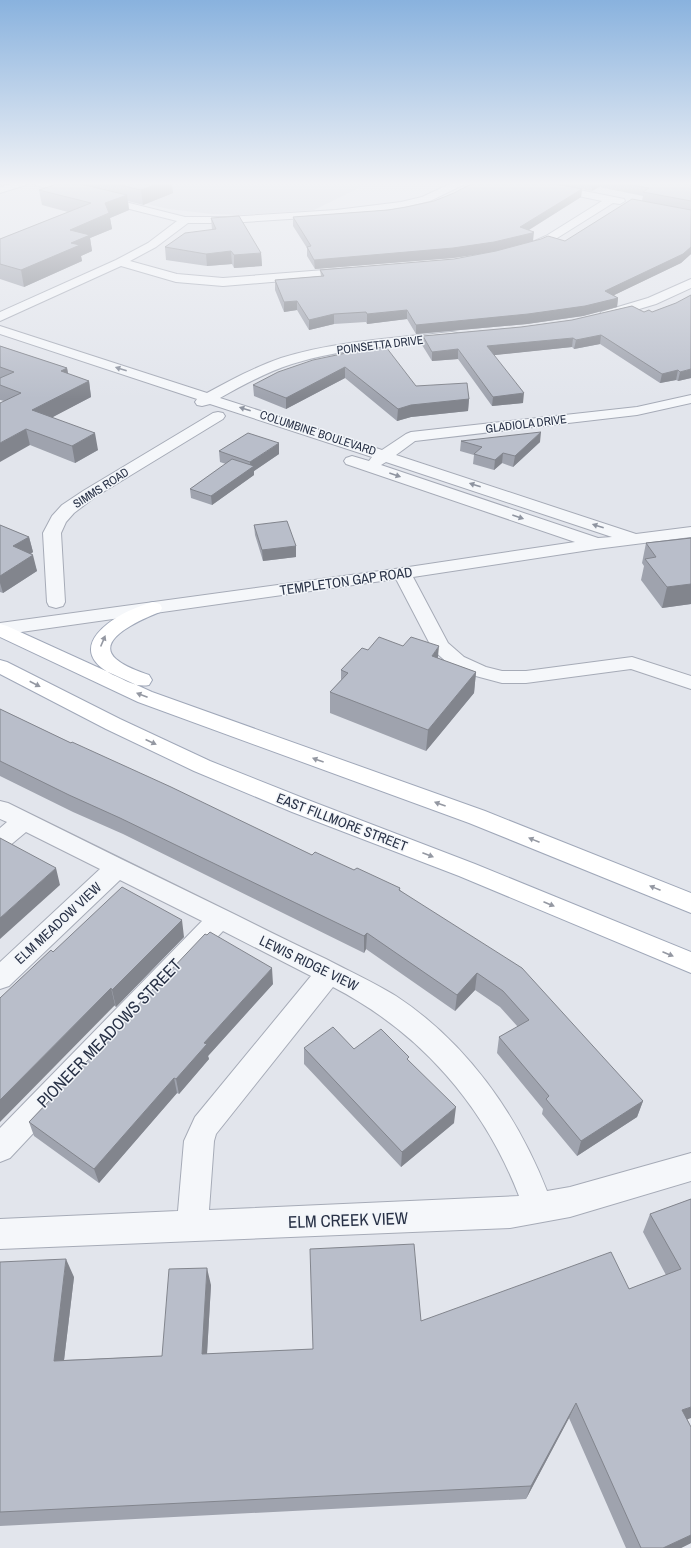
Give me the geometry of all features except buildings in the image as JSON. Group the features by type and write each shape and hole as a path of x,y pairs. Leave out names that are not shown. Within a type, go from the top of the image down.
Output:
{"main road":[{"path":"153,608 122,623 106,635 102,641 100,649 102,657 109,664 121,671 167,692 218,724"},
{"path":"0,630 123,688 218,724 477,817 691,903"},
{"name":"EAST FILLMORE STREET","path":"0,666 113,724 202,766 300,806 467,870 691,963"}],"street":[{"path":"0,317 133,255"},
{"path":"120,262 176,278 223,282 358,271"},
{"path":"591,318 631,308 672,293 691,283"},
{"name":"COLUMBINE BOULEVARD","path":"0,330 635,538"},
{"name":"POINSETTA DRIVE","path":"194,407 260,371 287,361 367,344 466,335"},
{"name":"COLUMBINE BOULEVARD","path":"0,343 370,466 596,544"},
{"name":"GLADIOLA DRIVE","path":"370,466 405,440 419,436 637,411 691,399"},
{"name":"SIMMS ROAD","path":"56,602 52,533 58,520 68,509 89,494 218,416"},
{"name":"TEMPLETON GAP ROAD","path":"0,630 402,573 635,538 691,532"},
{"path":"402,573 440,646 457,661 479,671 502,677 526,677 632,663 691,683"},
{"name":"LEWIS RIDGE VIEW","path":"0,809 364,990 394,1010 429,1039 459,1067 488,1107 516,1154 538,1208"},
{"path":"0,841 24,821"},
{"name":"ELM MEADOW VIEW","path":"0,978 117,868"},
{"name":"PIONEER MEADOWS STREET","path":"0,1148 219,919"},
{"path":"192,1226 199,1140 205,1126 330,973"},
{"name":"ELM CREEK VIEW","path":"0,1234 510,1213 570,1202 691,1167"}]}
